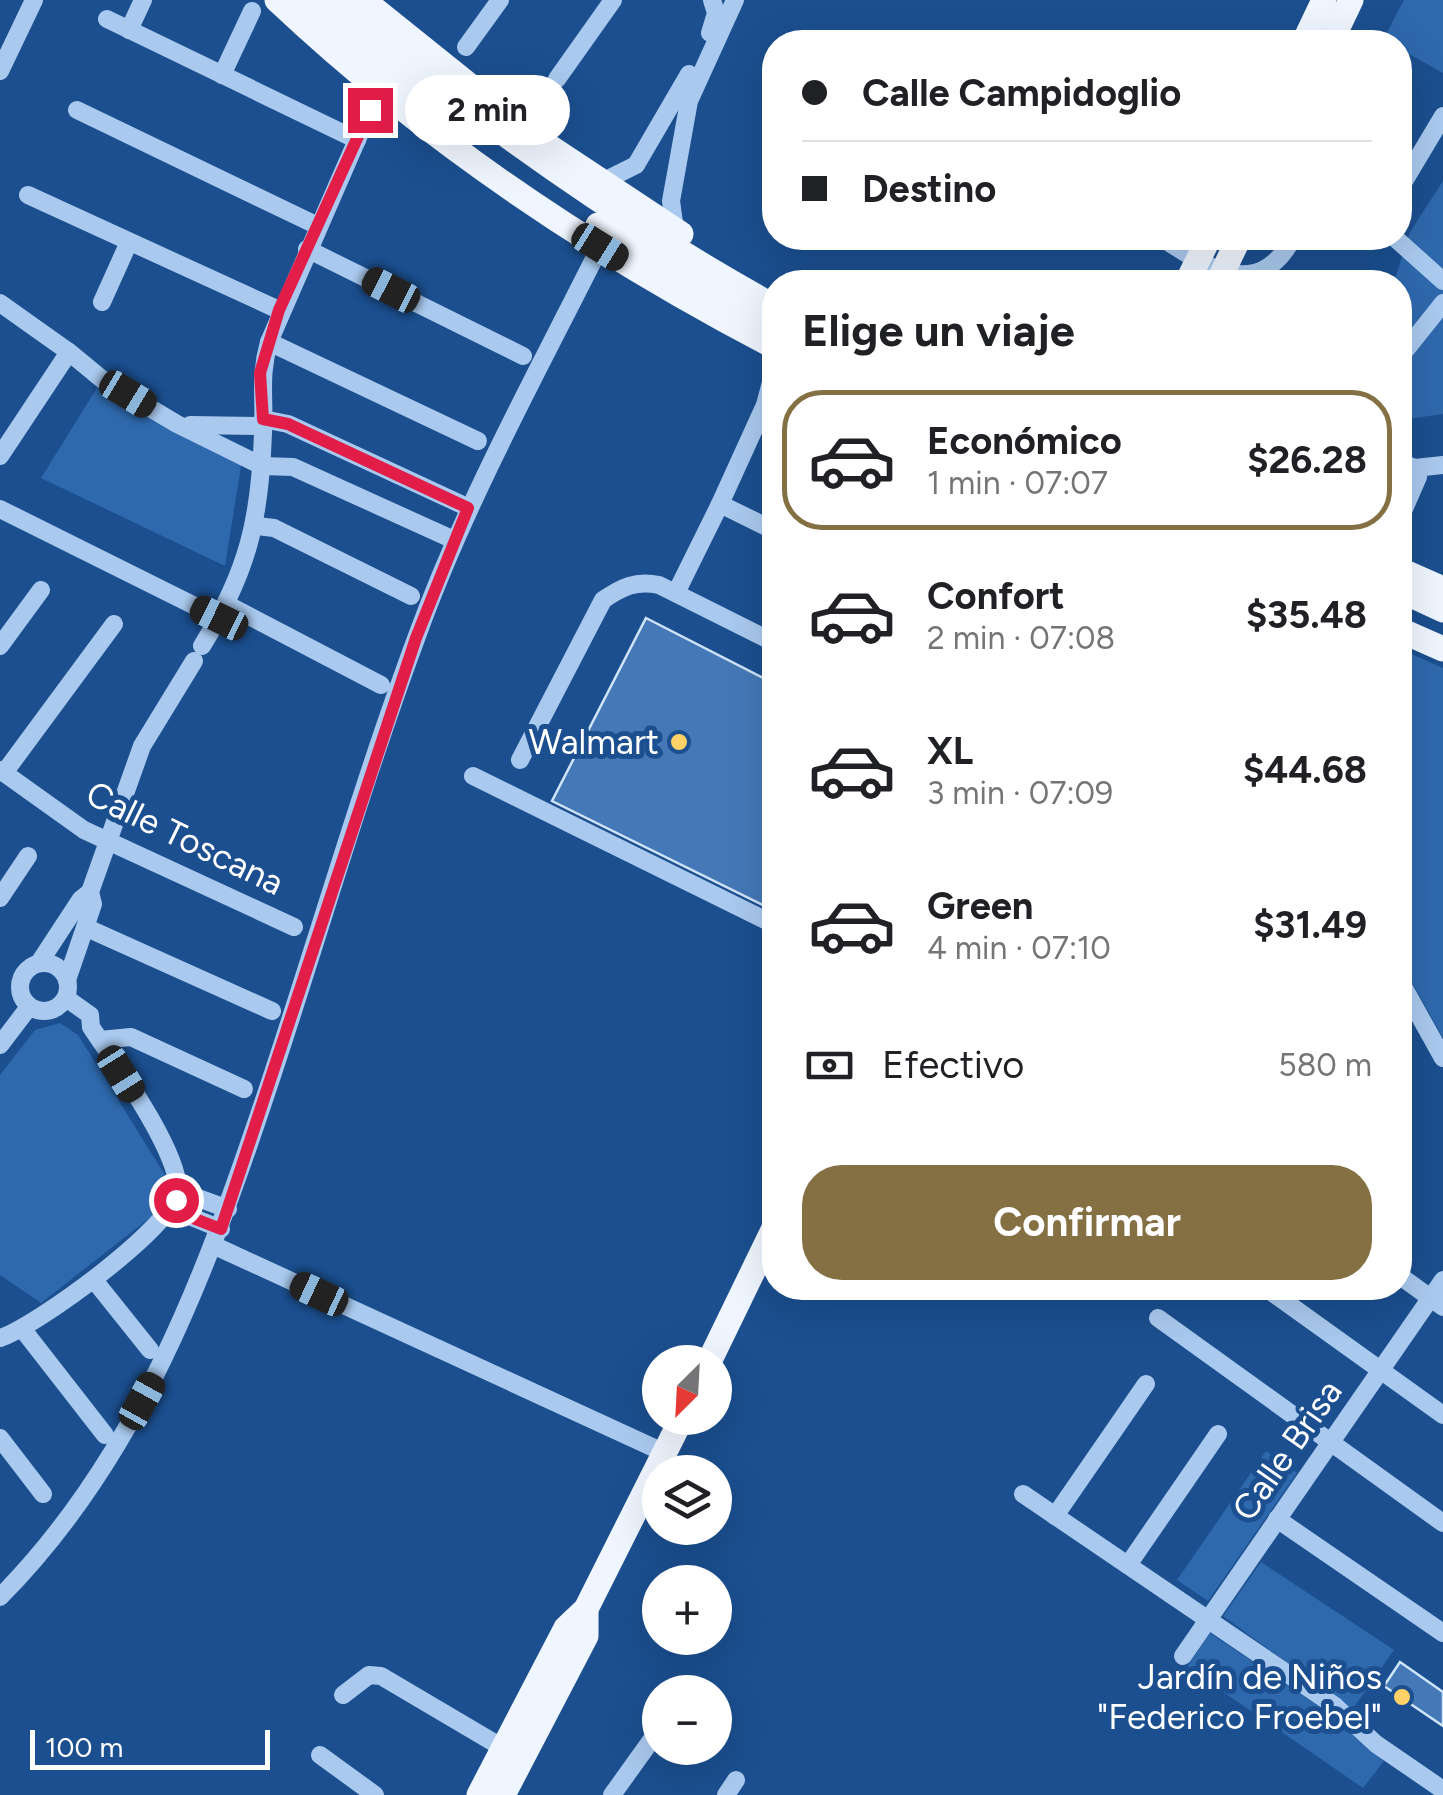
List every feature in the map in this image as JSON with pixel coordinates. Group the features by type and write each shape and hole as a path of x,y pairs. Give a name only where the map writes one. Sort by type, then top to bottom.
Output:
{"main road":[{"path":"278,0 420,120 600,247 762,340"},
{"path":"305,0 430,106 508,165 608,232 762,320"},
{"path":"334,0 520,149 618,215 762,299"},
{"path":"363,0 451,75 602,182 762,282"},
{"path":"1310,30 1324,0"},
{"path":"1337,30 1351,0"},
{"path":"1412,590 1443,589"},
{"path":"1412,594 1443,610"},
{"path":"1412,599 1443,628"},
{"path":"1412,635 1443,649"},
{"path":"717,1345 762,1253"},
{"path":"496,1792 503,1748 566,1628 586,1610 674,1435"},
{"path":"496,1792 586,1636 586,1610"}],"street":[{"path":"2,63 34,0"},
{"path":"129,30 143,0"},
{"path":"466,48 500,0"},
{"path":"556,80 613,0"},
{"path":"602,182 636,165 654,138 708,38 716,13 712,0"},
{"path":"675,230 671,201 689,101 735,0"},
{"path":"222,75 252,12"},
{"path":"107,19 356,140"},
{"path":"77,110 318,226"},
{"path":"0,1046 25,1003 22,977 39,963 90,892 142,746 223,611 256,526 264,423 260,373 269,342 279,310 370,110"},
{"path":"1412,168 1443,116"},
{"path":"28,195 279,310"},
{"path":"102,302 129,242"},
{"path":"0,1596 28,1569 109,1460 158,1372 228,1209 416,638 454,540 600,247"},
{"path":"307,249 523,356"},
{"path":"1173,250 1190,270"},
{"path":"1266,270 1283,250"},
{"path":"1408,250 1443,281"},
{"path":"0,303 104,380 177,424 262,466 293,467 454,540"},
{"path":"1412,342 1443,303"},
{"path":"269,342 478,442"},
{"path":"0,456 69,352"},
{"path":"676,593 762,414"},
{"path":"177,424 288,424 468,508"},
{"path":"1412,465 1443,465"},
{"path":"391,511 406,480"},
{"path":"720,504 762,525"},
{"path":"0,509 381,684"},
{"path":"256,526 274,528 412,596"},
{"path":"520,760 603,600 642,581 676,593 762,637"},
{"path":"0,646 41,590"},
{"path":"2,771 114,624"},
{"name":"Calle Toscana","path":"2,771 84,830 294,927"},
{"path":"473,776 762,919"},
{"path":"0,898 28,856"},
{"path":"0,1001 25,1003 39,1012 64,995 94,904 90,892"},
{"path":"87,928 272,1011"},
{"path":"0,1338 24,1331 94,1280 172,1210 178,1190 173,1164 96,1034 90,1016 64,995 51,964 39,963"},
{"path":"1412,1002 1443,1058"},
{"path":"96,1034 132,1037 244,1089"},
{"path":"178,1190 228,1209"},
{"path":"172,1210 218,1237 665,1452"},
{"path":"94,1280 150,1350"},
{"name":"Calle Brisa","path":"1183,1656 1381,1372 1437,1302 1443,1280"},
{"path":"1412,1284 1437,1302"},
{"path":"1282,1300 1443,1415"},
{"path":"1158,1318 1443,1523"},
{"path":"24,1331 105,1435"},
{"path":"1055,1516 1146,1384"},
{"path":"1128,1565 1218,1434"},
{"path":"0,1438 44,1494"},
{"path":"1023,1494 1335,1706 1376,1744 1443,1790"},
{"path":"1277,1519 1443,1633"},
{"path":"343,1695 369,1675 381,1676 503,1748"},
{"path":"612,1795 642,1753"},
{"path":"320,1755 375,1795"}],"shaded area":[{"path":"1404,0 1443,0 1443,73 1412,56 1412,30 1388,30"},
{"path":"1443,181 1443,414 1412,418 1412,270 1398,270 1404,250 1412,250 1412,229"},
{"path":"97,388 242,460 225,566 41,478"},
{"path":"1412,654 1443,668 1443,1038 1412,982"},
{"path":"60,1023 78,1035 168,1180 156,1213 41,1303 0,1275 0,1075 35,1030"},
{"path":"1266,1451 1297,1473 1208,1601 1177,1580"},
{"path":"1261,1562 1394,1650 1352,1710 1223,1616"},
{"path":"1210,1633 1327,1712 1384,1761 1363,1788 1187,1667"}],"building":[{"name":"Walmart","path":"646,618 762,677 762,905 552,801"},
{"path":"1400,1662 1443,1692 1443,1726 1384,1686"}],"place":[{"name":"Walmart","path":"679,742"},
{"name":"Jardín de Niños \"Federico Froebel\"","path":"1402,1697"}],"route":[{"path":"176,1200 172,1210 221,1229 416,638 468,508 288,424 263,419 260,373 279,310 370,110"}]}
